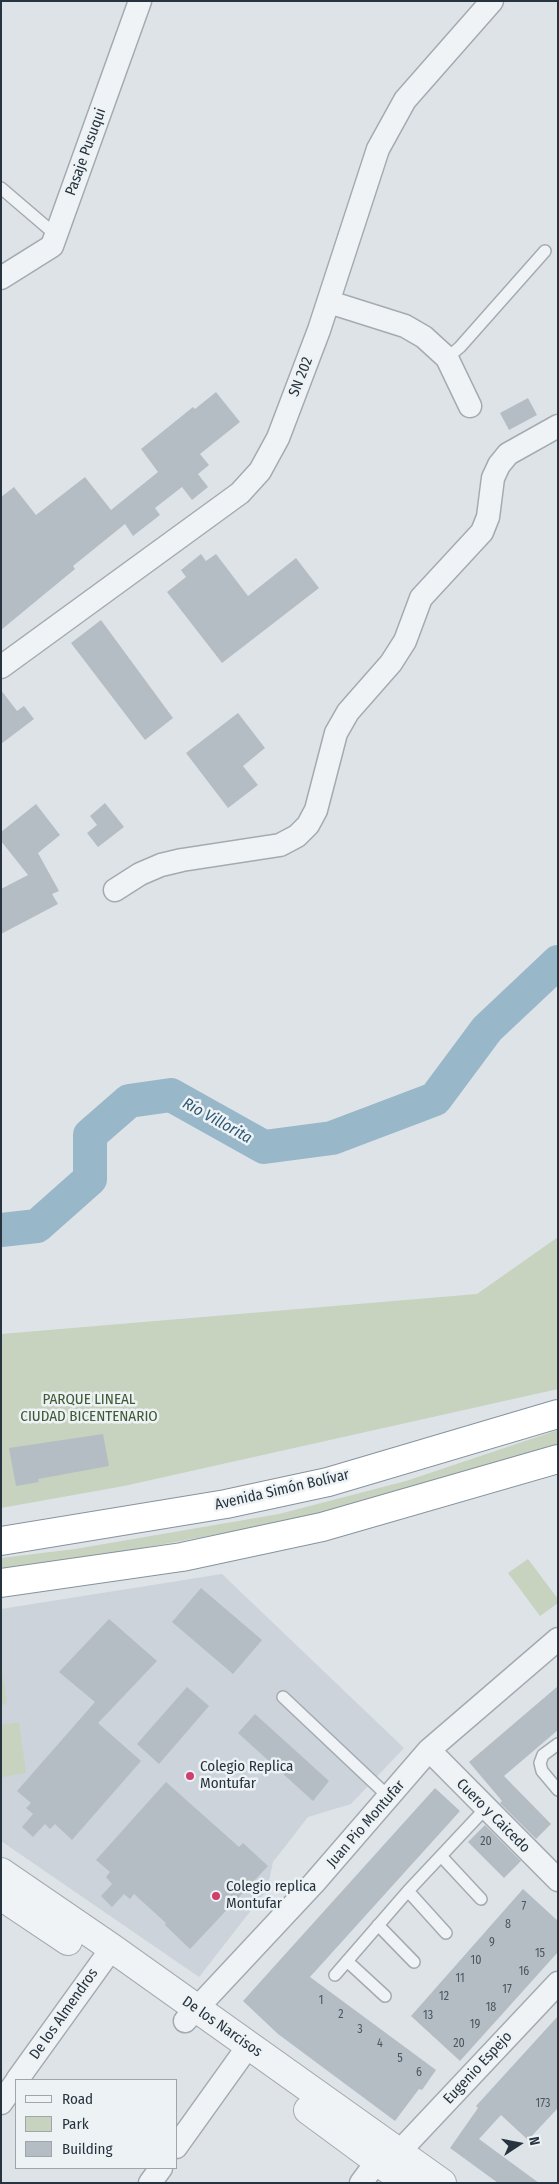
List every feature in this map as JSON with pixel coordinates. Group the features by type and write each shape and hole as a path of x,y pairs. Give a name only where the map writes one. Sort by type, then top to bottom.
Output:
{"highway":[{"name":"Avenida Simón Bolívar","path":"1,1541 226,1504 328,1482 558,1414"},
{"path":"1,1583 195,1555 322,1527 558,1459"}],"street":[{"name":"Pasaje Pusuqui","path":"1,278 50,248 140,1"},
{"name":"SN 202","path":"1,667 240,493 252,481 268,458 278,438 328,302 378,149 405,100 492,1"},
{"path":"328,302 405,326 424,337 447,358 470,406"},
{"path":"115,890 140,874 161,865 280,845 298,836 308,825 316,810 336,733 348,712 391,663 405,641 421,598 482,532 488,517 494,478 499,464 508,454 558,426"},
{"name":"Juan Pio Montufar","path":"191,2015 390,1798 429,1750 558,1639"},
{"name":"Cuero y Caicedo","path":"429,1750 484,1809 558,1880"},
{"name":"De los Narcisos","path":"1,1872 106,1955 191,2015 388,2153 442,2183"},
{"name":"De los Narcisos","path":"1,1896 106,1955"},
{"name":"De los Almendros","path":"18,2079 106,1955"},
{"name":"Eugenio Espejo","path":"361,2183 388,2153 558,1984"},
{"path":"178,2144 244,2052"},
{"name":"De los Almendros","path":"1,2104 15,2084"},
{"name":"De los Narcisos","path":"388,2153 407,2183"},
{"path":"150,2183 160,2169"}],"lane":[{"path":"1,188 56,235"},
{"path":"447,358 460,347 545,251"},
{"path":"283,1697 390,1798"},
{"path":"558,1744 543,1755 540,1762 542,1772 558,1790"},
{"path":"335,1975 408,1891 484,1809"},
{"path":"441,1856 481,1899"},
{"path":"408,1891 446,1932"},
{"path":"378,1925 414,1962"},
{"path":"347,1961 385,1996"}],"shaded area":[{"name":"Colegio Replica Montufar","path":"222,1574 404,1748 351,1804 308,1817 273,1862 267,1890 199,1977 1,1841 1,1609"}],"green space":[{"name":"PARQUE LINEAL CIUDAD BICENTENARIO","path":"558,1237 558,1389 124,1486 1,1508 1,1334 477,1294"},
{"path":"558,1430 558,1445 463,1476 347,1507 280,1523 76,1560 1,1569 1,1558 75,1549 279,1514 406,1481"},
{"path":"528,1559 558,1599 558,1603 540,1616 508,1573"},
{"path":"1,1666 7,1704 1,1705"},
{"path":"19,1722 26,1773 1,1777 1,1725"}],"building":[{"path":"216,392 240,422 200,454 209,465 198,474 208,487 192,500 182,487 155,508 160,515 133,536 125,524 73,566 75,569 1,630 1,497 14,487 36,515 85,477 111,510 158,472 141,449 193,407 195,409"},
{"path":"528,398 537,415 509,430 500,413"},
{"path":"201,554 206,561 216,554 248,596 296,558 319,588 222,663 167,592 186,577 181,570"},
{"path":"101,620 173,718 145,740 71,643"},
{"path":"1,690 17,711 24,706 34,719 1,744"},
{"path":"238,713 265,748 243,766 258,785 228,808 186,753"},
{"path":"105,803 124,827 98,847 87,833 97,825 90,816"},
{"path":"36,804 60,835 38,853 59,891 52,894 58,904 1,934 1,889 28,875 1,841 1,832"},
{"path":"103,1434 109,1466 38,1479 39,1482 16,1486 9,1448"},
{"path":"201,1588 262,1640 233,1674 172,1622"},
{"path":"109,1619 157,1661 98,1723 141,1761 72,1840 55,1824 50,1829 45,1824 33,1837 22,1827 33,1814 26,1808 31,1803 17,1791 95,1702 59,1672"},
{"path":"558,1686 558,1730 504,1776 551,1824 536,1839 500,1803 502,1801 469,1762"},
{"path":"187,1687 209,1706 159,1764 137,1744"},
{"path":"255,1714 329,1781 313,1801 238,1733"},
{"path":"166,1782 239,1847 243,1843 268,1866 190,1949 165,1925 166,1923 134,1894 130,1899 124,1894 112,1907 101,1896 112,1884 106,1877 110,1872 96,1860"},
{"path":"435,1788 460,1811 310,1977 436,2070 422,2090 419,2089 395,2121 278,2034 243,2001"},
{"path":"485,1825 521,1861 504,1878 468,1842"},
{"path":"523,1889 558,1921 558,1952 460,2061 411,2016"},
{"path":"558,2016 558,2108 528,2140 501,2115 479,2139 539,2183 498,2183 450,2148 478,2108 476,2106"}],"waterway":[{"name":"Río Villorita","path":"1,1230 37,1226 90,1179 90,1135 129,1101 171,1095 264,1147 332,1138 435,1099 487,1029 558,962"}],"place":[{"name":"Colegio Replica Montufar","path":"190,1776"},
{"name":"Colegio replica Montufar","path":"216,1896"}]}
